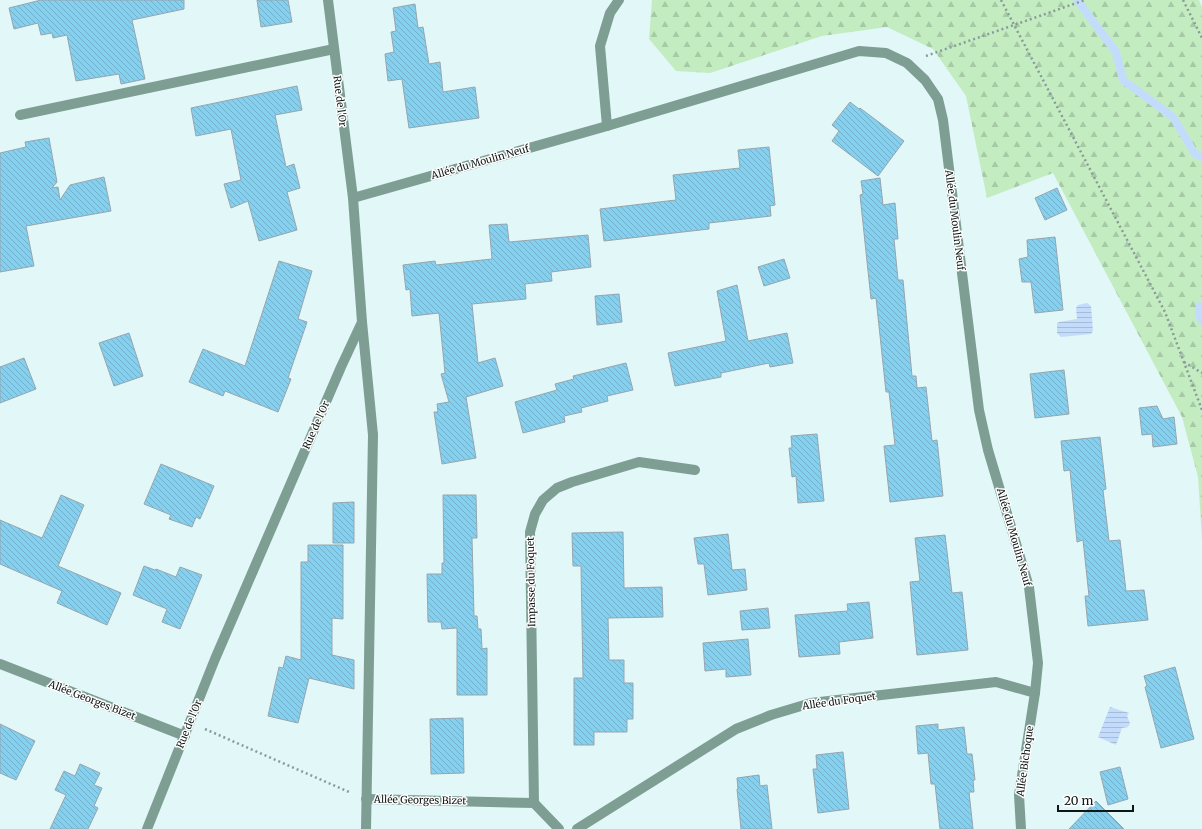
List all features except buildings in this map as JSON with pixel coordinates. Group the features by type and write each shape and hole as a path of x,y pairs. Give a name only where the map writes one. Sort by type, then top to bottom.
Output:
{"street":[{"name":"Rue de l'Or","path":"147,829 215,659 362,322 353,198 328,0"},
{"path":"607,126 600,46 610,12 619,0"},
{"path":"20,115 334,49"},
{"name":"Allée du Moulin Neuf","path":"353,198 607,126 859,52 886,53 906,63 925,80 938,99 943,120 979,410 988,450 1029,587 1038,663 1035,693"},
{"path":"362,322 373,435 366,829"},
{"name":"Impasse du Foquet","path":"534,803 530,532 535,514 543,500 558,488 572,482 640,462 695,470"},
{"name":"Allée Georges Bizet","path":"0,664 184,736"},
{"name":"Allée du Foquet","path":"577,829 736,728 771,715 811,703 996,682 1035,693"},
{"name":"Allée Bichoque","path":"1021,829 1018,795 1035,693"},
{"name":"Allée Georges Bizet","path":"366,799 534,803"},
{"path":"534,803 560,829"}],"path":[{"path":"1001,0 1165,312 1202,410"},
{"path":"906,63 1085,0"},
{"path":"1183,0 1202,38"},
{"path":"1184,362 1202,373"},
{"name":"Allée Georges Bizet","path":"190,722 366,799"}],"green space":[{"path":"652,0 1199,0 1202,7 1202,539 1198,477 1182,417 1053,173 987,198 966,96 933,49 887,27 822,36 710,73 676,71 649,39"}],"water":[{"path":"1087,303 1091,306 1093,331 1091,334 1061,337 1057,333 1057,323 1077,319 1076,308 1078,305"},
{"path":"1110,707 1129,713 1127,716 1130,723 1128,727 1122,728 1116,745 1098,737"}],"waterway":[{"path":"1077,0 1116,52 1123,80 1173,117 1195,154 1202,157"},
{"path":"1202,306 1200,306 1199,315 1202,321"}]}
